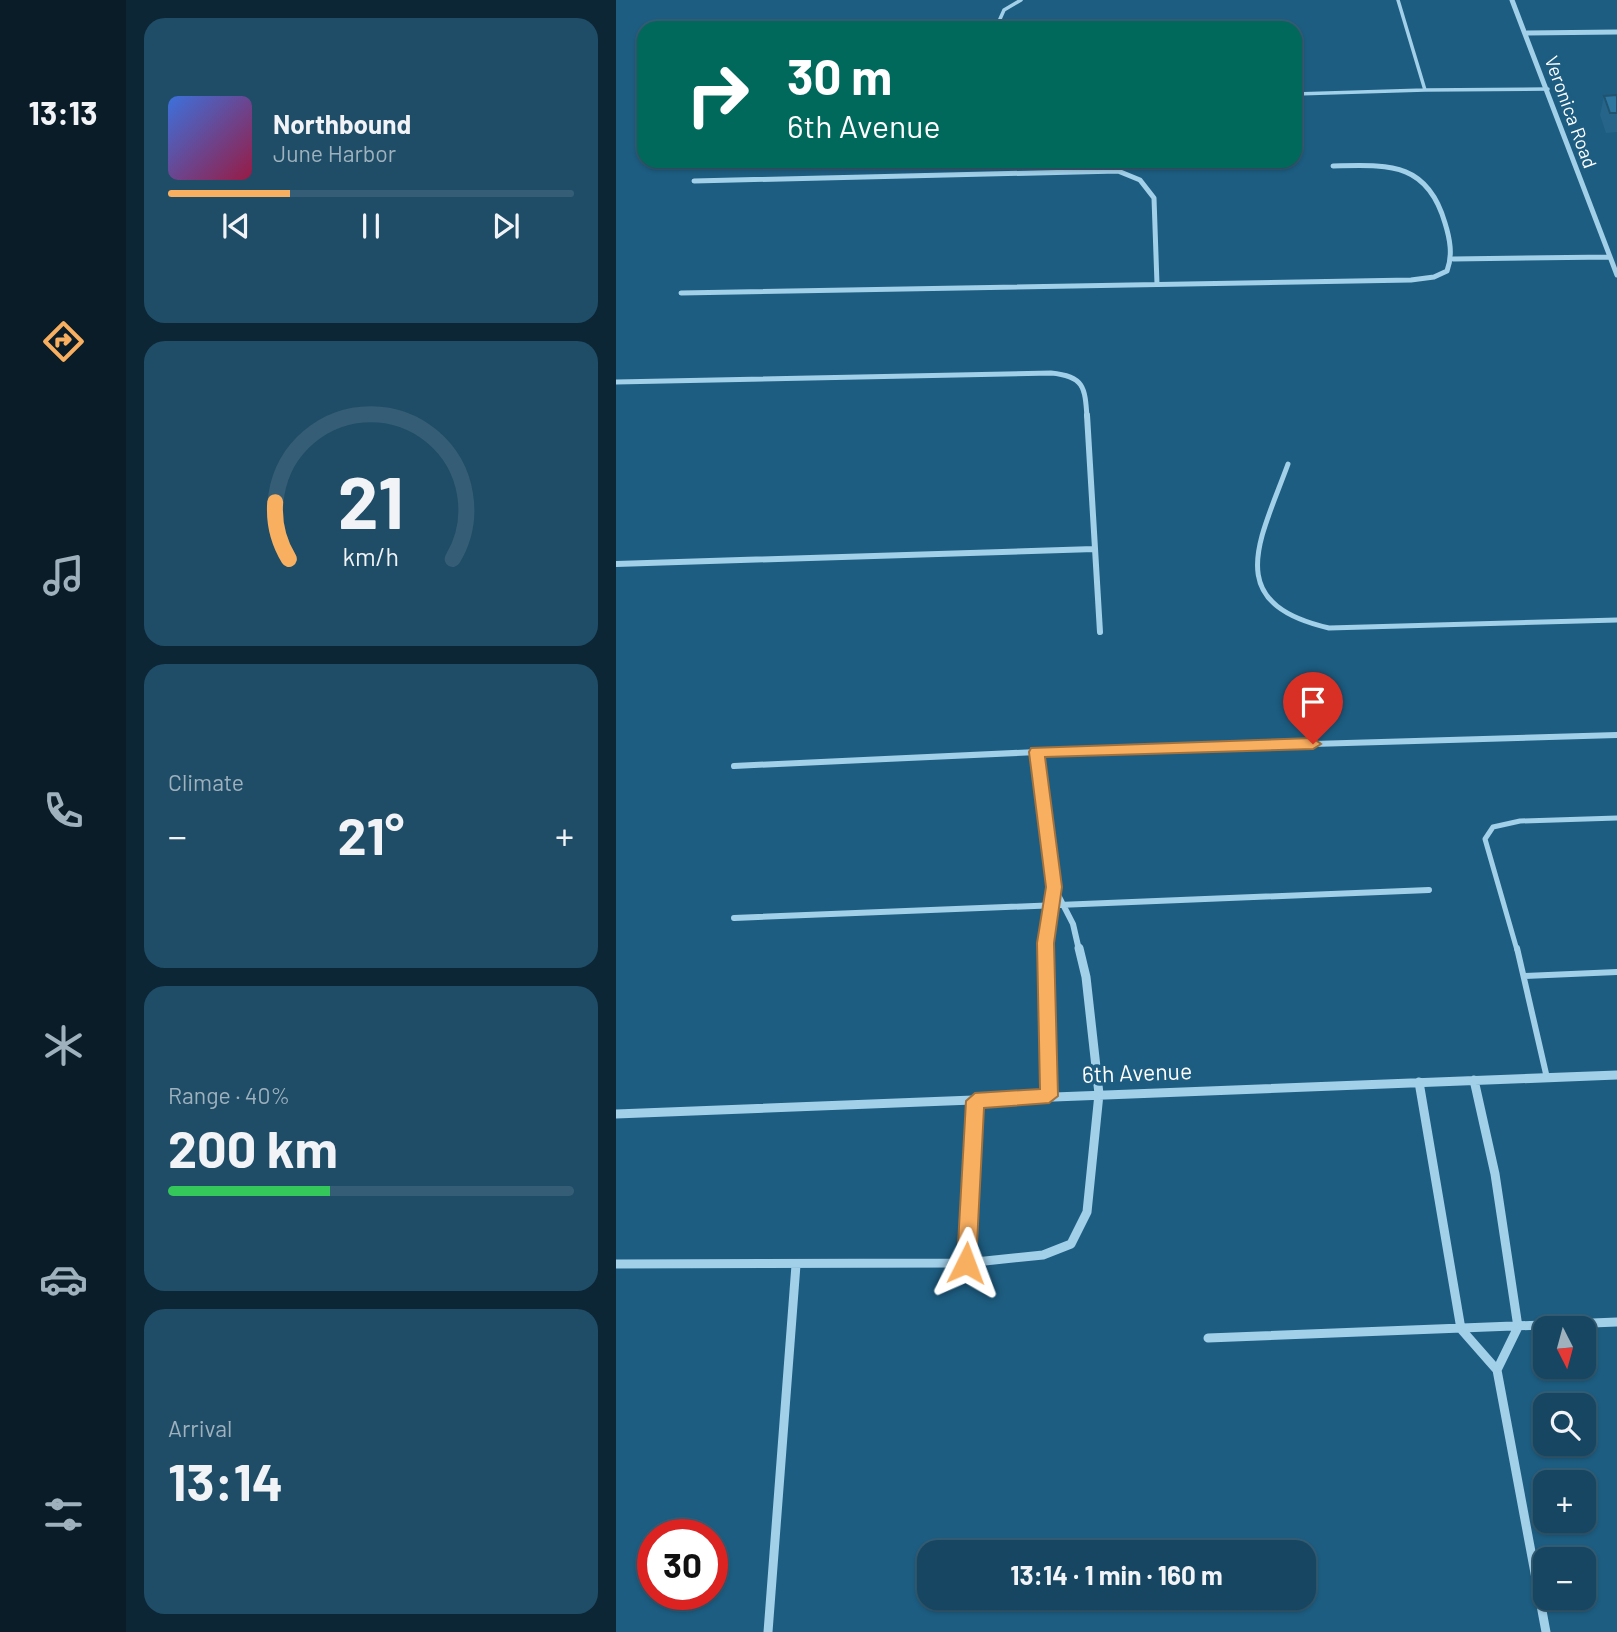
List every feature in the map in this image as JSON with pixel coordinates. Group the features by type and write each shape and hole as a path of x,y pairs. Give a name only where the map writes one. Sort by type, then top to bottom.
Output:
{"street":[{"name":"Veronica Road","path":"1512,0 1527,33 1617,275"},
{"path":"1527,33 1617,32"},
{"path":"681,293 1411,281 1434,277 1447,271 1452,259 1440,202 1432,188 1421,178 1395,168 1333,166"},
{"path":"694,181 1118,171 1137,176 1148,185 1154,198 1157,284"},
{"path":"1452,259 1610,257"},
{"path":"616,382 1026,373 1068,375 1080,381 1085,389 1100,632"},
{"path":"616,564 1094,549"},
{"path":"734,766 1037,752 1617,735"},
{"path":"1037,752 1054,887 1049,905 1046,977 1049,1096"},
{"path":"616,1264 966,1263 1044,1255 1071,1244 1087,1212 1098,1094 1086,977 1065,904 1054,887"},
{"path":"734,918 1430,890"},
{"name":"6th Avenue","path":"616,1114 1617,1075"},
{"path":"1474,1080 1495,1174 1518,1326 1497,1370"},
{"path":"1419,1082 1461,1329 1497,1370 1546,1632"},
{"path":"966,1263 975,1101"},
{"path":"766,1631 796,1265"},
{"path":"1208,1338 1617,1322"}],"lane":[{"path":"999,21 1004,10 1021,0"},
{"path":"1398,0 1425,90"},
{"path":"1302,94 1548,89"},
{"path":"1288,464 1256,558 1257,582 1269,603 1292,618 1329,628 1617,620"},
{"path":"1547,1078 1525,976 1485,839 1493,827 1520,821 1617,818"},
{"path":"1525,976 1617,972"}],"building":[{"path":"1617,95 1617,113 1610,113 1604,96"}],"route":[{"path":"966,1263 975,1101 1049,1096 1046,943 1049,905 1054,887 1037,752 1313,744"}]}
